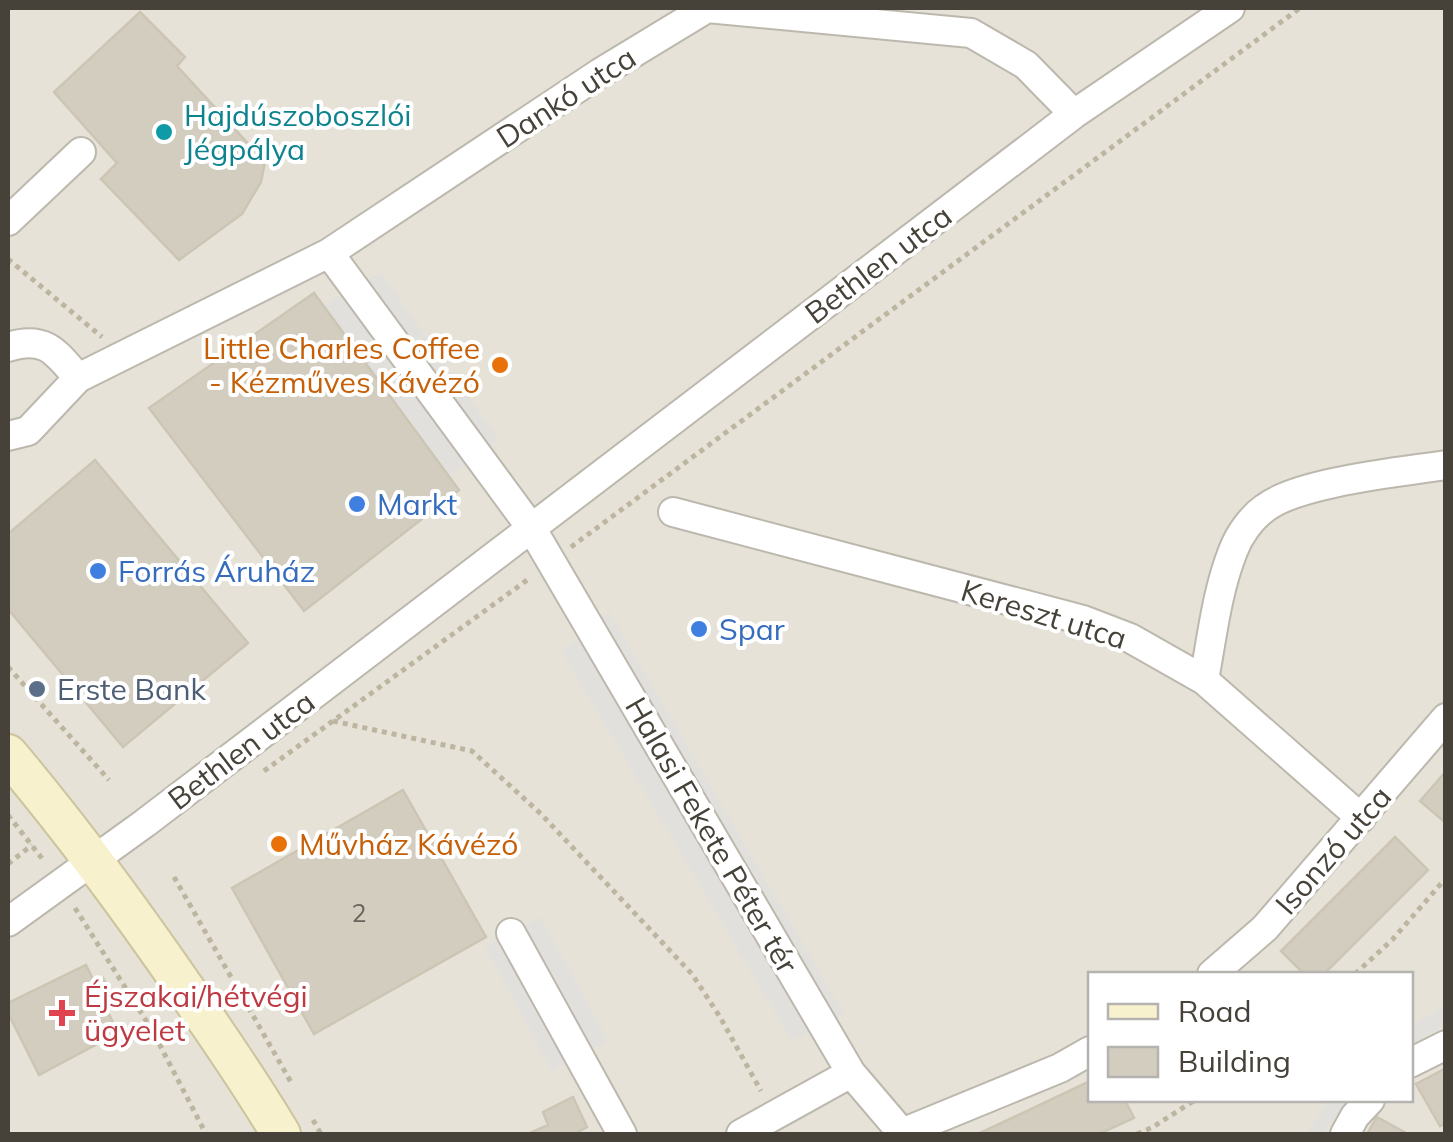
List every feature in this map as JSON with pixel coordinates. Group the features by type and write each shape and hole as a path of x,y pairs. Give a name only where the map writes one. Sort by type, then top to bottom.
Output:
{"street":[{"name":"Dankó utca","path":"8,436 28,431 78,378 328,253 600,73 707,8 971,32 1026,65 1074,114"},
{"name":"Bethlen utca","path":"8,922 94,862 1074,114 1230,8"},
{"path":"8,220 81,152"},
{"path":"328,253 532,528"},
{"path":"8,347 25,341 53,349 78,378"},
{"path":"1204,680 1233,549 1245,528 1266,506 1341,482 1446,465"},
{"name":"Kereszt utca","path":"673,512 1083,620 1130,638 1204,680 1361,818"},
{"name":"Halasi Fekete Péter tér","path":"532,528 851,1074 903,1134"},
{"name":"Isonzó utca","path":"1214,972 1265,928 1446,718"},
{"path":"8,754 64,820 231,1054 296,1126"},
{"path":"511,933 622,1134"},
{"path":"1413,1062 1446,1045"},
{"path":"903,1134 1060,1068 1088,1052"},
{"path":"741,1134 851,1074"},
{"path":"1344,1134 1368,1102"}],"path":[{"path":"254,778 1300,8"},
{"path":"8,260 124,355"},
{"path":"8,666 109,780"},
{"path":"333,721 472,751 541,814 692,974 774,1116"},
{"path":"8,815 32,845 8,864"},
{"path":"174,878 292,1083"},
{"path":"1357,972 1392,940 1446,878"},
{"path":"96,940 152,1030 206,1134"},
{"path":"1137,1134 1192,1102"},
{"path":"296,1126 321,1134"}],"shaded area":[{"path":"8,8 1445,8 1445,1134 8,1134"},
{"path":"380,272 499,440 449,476 323,306"},
{"path":"609,612 844,1014 792,1041 562,652"},
{"path":"541,917 608,1041 552,1071 485,947"},
{"path":"1445,1006 1445,1025 1413,1044 1413,1025"},
{"path":"1328,1102 1347,1102 1323,1134 1306,1134"}],"building":[{"name":"Hajdúszoboszlói Jégpálya","path":"140,12 185,57 177,66 265,162 261,182 242,214 179,260 101,179 117,163 54,92"},
{"path":"314,293 459,490 304,611 149,408"},
{"name":"Forrás Áruház","path":"95,460 248,643 123,747 8,609 8,534"},
{"path":"1446,771 1446,823 1420,801"},
{"path":"403,790 486,937 314,1034 232,888"},
{"path":"1395,837 1428,870 1326,972 1302,972 1281,951"},
{"path":"86,965 95,983 103,978 117,1005 107,1010 118,1033 39,1075 8,1013 8,1003"},
{"path":"1446,1068 1446,1123 1440,1126 1416,1084"},
{"path":"1088,1082 1088,1102 1126,1102 1134,1118 1099,1134 978,1134"},
{"path":"573,1097 587,1127 579,1134 528,1134 548,1125 543,1112"},
{"path":"1377,1117 1408,1134 1367,1134"}],"place":[{"name":"Hajdúszoboszlói Jégpálya","path":"164,132"},
{"name":"Little Charles Coffee - Kézműves Kávézó","path":"500,365"},
{"name":"Markt","path":"357,504"},
{"name":"Forrás Áruház","path":"98,571"},
{"name":"Spar","path":"699,629"},
{"name":"Erste Bank","path":"37,689"},
{"name":"Művház Kávézó","path":"279,844"},
{"name":"Éjszakai/hétvégi ügyelet","path":"62,1013"}]}
